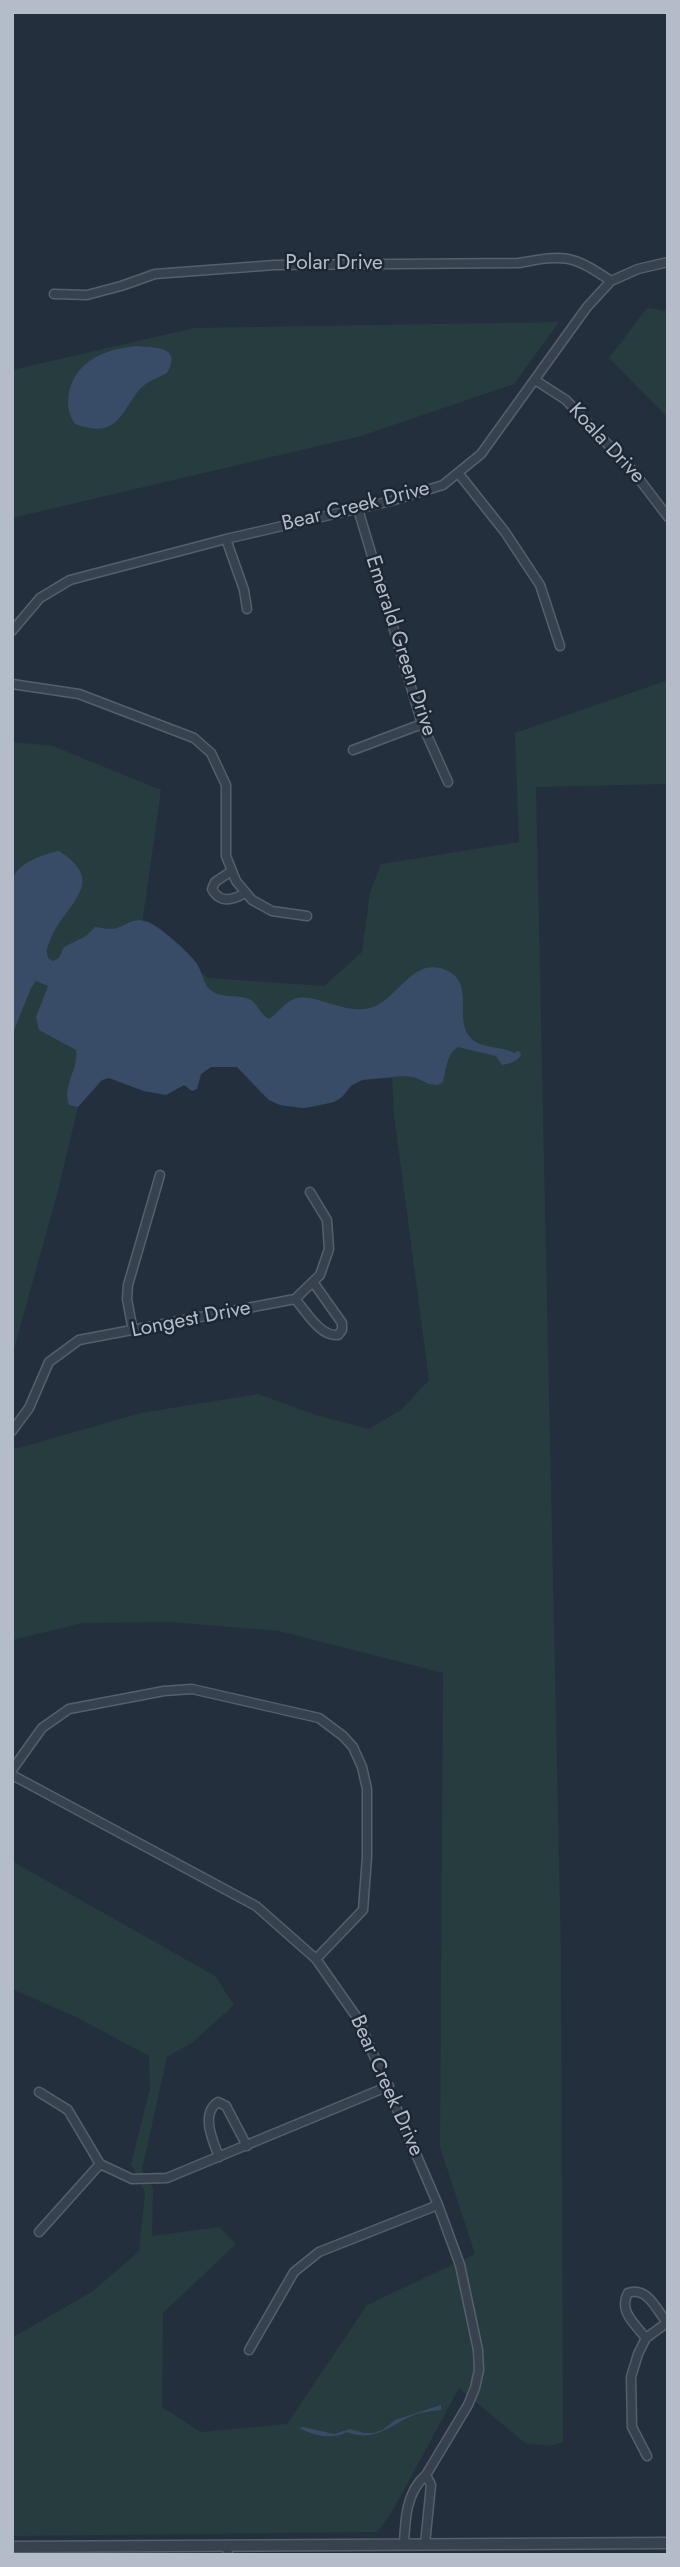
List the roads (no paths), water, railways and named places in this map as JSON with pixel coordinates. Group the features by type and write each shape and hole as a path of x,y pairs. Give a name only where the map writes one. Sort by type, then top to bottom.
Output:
{"street":[{"name":"Polar Drive","path":"54,294 87,295 168,272 275,265 519,264 551,257 580,260 611,281"},
{"name":"Bear Creek Drive","path":"12,631 40,598 71,580 226,539 358,509 443,485 481,454 587,307 611,281 638,268 668,262"},
{"name":"Koala Drive","path":"535,380 566,400 633,471 668,517"},
{"path":"459,474 505,532 540,586 560,646"},
{"name":"Emerald Green Drive","path":"358,509 422,724 448,782"},
{"path":"226,539 244,590 247,609"},
{"path":"12,684 79,694 194,738 211,752 223,776 228,795 226,856 230,872 252,900 272,911 307,916"},
{"path":"353,750 422,724"},
{"path":"230,872 215,882 212,889 215,895 222,899 235,899 245,893"},
{"path":"134,1331 127,1298 128,1285 160,1175"},
{"path":"310,1192 327,1220 329,1249 320,1275 295,1299 321,1329 338,1335 342,1330 342,1323 313,1282"},
{"name":"Longest Drive","path":"12,1431 29,1408 49,1362 79,1340 295,1299"},
{"path":"12,1773 42,1728 69,1709 164,1691 192,1689 319,1718 353,1747 362,1767 367,1789 367,1844 363,1910 316,1959"},
{"name":"Bear Creek Drive","path":"12,1773 256,1906 316,1959 358,2019 438,2205 460,2266 475,2330 479,2370 468,2405 426,2475 418,2482 410,2499 405,2521 415,2547"},
{"path":"39,2092 68,2110 100,2164 132,2179 167,2178 389,2086"},
{"path":"219,2157 208,2115 212,2106 218,2102 226,2106 247,2146"},
{"path":"39,2232 100,2164"},
{"path":"249,2350 294,2272 318,2252 438,2205"},
{"path":"646,2338 624,2310 628,2293 636,2290 644,2293 667,2323 646,2338 631,2377 632,2427 647,2456"},
{"path":"415,2547 431,2484 426,2475"},
{"path":"12,2547 99,2551 241,2551 668,2543"}],"water":[{"path":"137,346 159,348 169,353 172,358 167,373 142,387 121,416 108,427 99,429 75,424 69,412 68,397 79,371 104,353"},
{"path":"59,851 74,863 81,874 82,885 48,945 47,955 53,961 59,958 64,947 86,936 95,927 115,929 139,920 148,922 188,954 197,964 209,989 219,994 251,1000 269,1019 290,1001 302,997 352,1009 373,1007 383,1002 417,972 437,968 450,972 461,986 464,1025 473,1040 514,1053 519,1051 521,1054 511,1063 502,1065 496,1056 458,1047 449,1058 443,1082 438,1085 403,1076 362,1080 352,1085 334,1102 304,1108 280,1105 269,1100 237,1067 211,1067 201,1074 197,1089 192,1091 184,1085 166,1095 144,1091 109,1078 102,1080 78,1107 69,1105 67,1098 76,1050 39,1030 36,1017 48,986 36,981 12,1035 12,879 26,864 38,857"},
{"path":"441,2405 441,2410 414,2415 374,2434 357,2435 347,2432 336,2436 323,2436 299,2428 334,2434 350,2429 374,2433 395,2420"}]}
